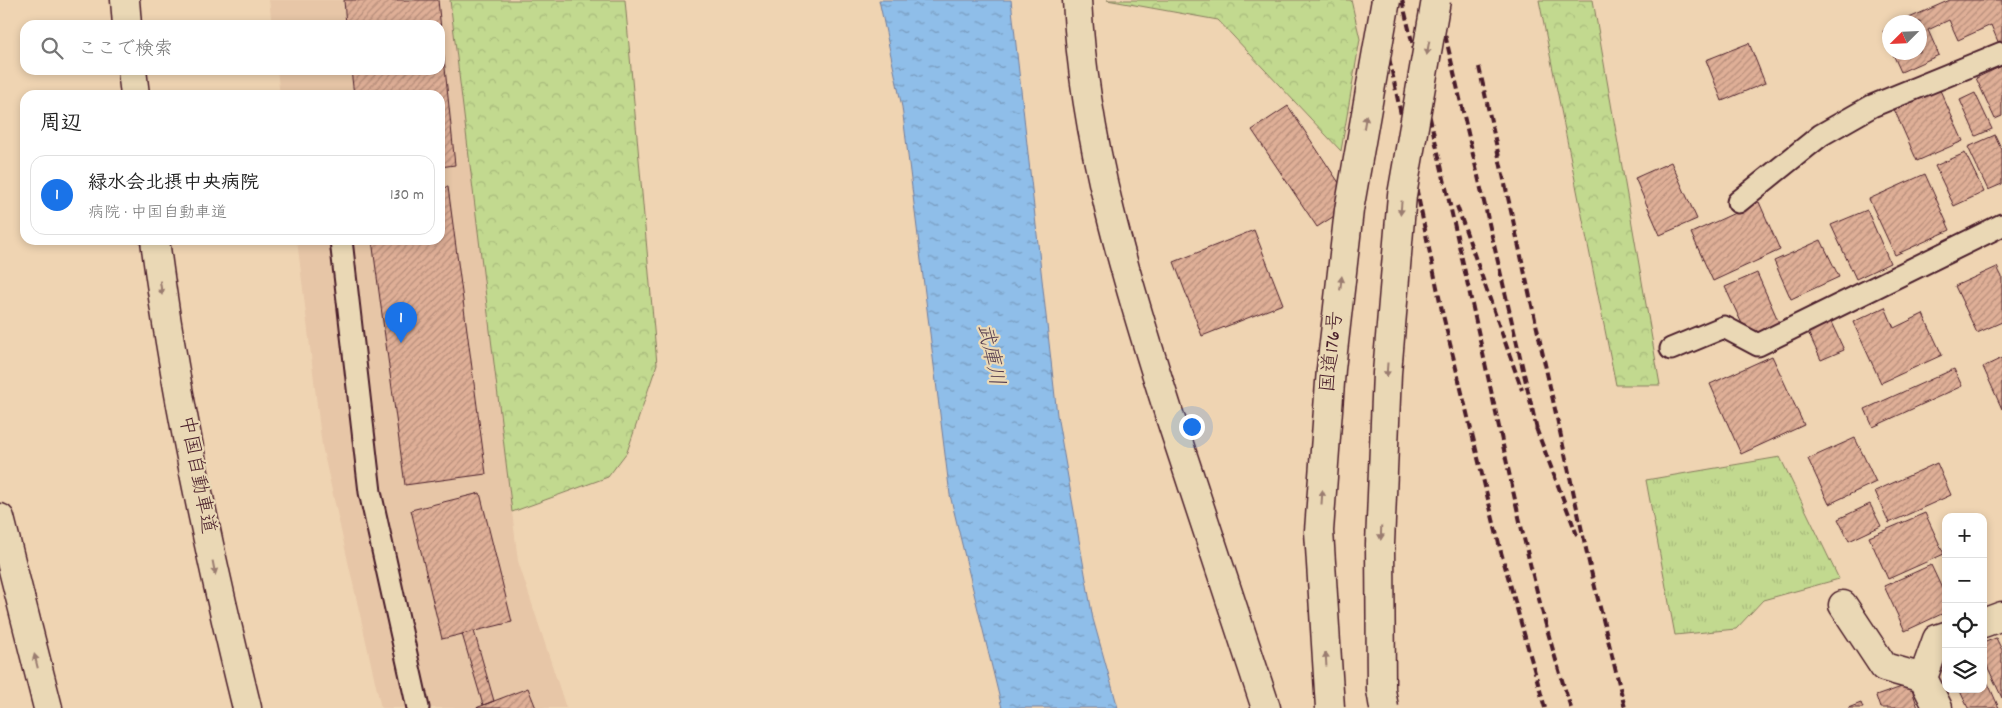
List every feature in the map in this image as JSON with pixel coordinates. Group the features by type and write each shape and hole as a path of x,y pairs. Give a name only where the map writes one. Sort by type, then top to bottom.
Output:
{"main road":[{"path":"125,0 127,20"},
{"path":"1077,0 1078,28 1098,164 1130,293 1266,708"},
{"name":"国道176号","path":"1330,708 1319,531 1331,369 1349,210 1386,0"},
{"path":"1384,708 1381,690 1380,544 1387,373 1402,195 1436,0"},
{"path":"133,75 134,90"},
{"name":"中国自動車道","path":"155,245 167,333 220,596 247,708"},
{"path":"0,518 48,708"},
{"path":"1843,604 1884,667 1923,678"},
{"path":"1987,622 2002,616"},
{"path":"1938,708 1923,678 1937,639 1942,637"}],"lane":[{"path":"1738,202 1821,135 1872,106 2002,54"},
{"path":"1672,349 1724,328 1758,345 2002,225"},
{"path":"343,245 370,492 418,708"}],"shaded area":[{"path":"269,0 450,0 518,561 566,708 381,708 322,446 298,245 445,245 445,90 279,90 278,75 445,75 445,20 271,20"}],"green space":[{"path":"450,0 625,0 657,364 627,452 608,477 512,512"},
{"path":"1107,0 1351,0 1360,39 1341,151 1218,20"},
{"path":"1539,0 1593,0 1660,385 1616,385"},
{"path":"1780,457 1839,579 1763,600 1736,629 1675,635 1646,480"}],"water":[{"name":"武庫川","path":"879,0 1011,0 1057,415 1093,619 1118,708 1002,708 950,495 902,107"}],"building":[{"path":"344,0 438,0 440,20 346,20"},
{"path":"1950,0 2002,0 2002,43 1999,44 1991,25 1958,40 1949,20 1928,30 1939,55 1901,72 1896,60 1927,60 1927,15 1916,15"},
{"path":"1749,43 1765,83 1722,101 1706,60"},
{"path":"2002,66 2002,116 1995,119 1976,78"},
{"path":"445,68 455,165 445,166 445,90 353,90 352,75 445,75"},
{"path":"1939,88 1963,141 1917,161 1894,109"},
{"path":"1975,93 1992,129 1976,136 1960,100"},
{"path":"1288,106 1353,204 1317,227 1252,130"},
{"path":"1995,135 2002,150 2002,184 1988,190 1968,147"},
{"path":"1965,153 1984,192 1954,206 1935,166"},
{"path":"1671,162 1697,219 1660,235 1635,178"},
{"path":"1925,174 1950,230 1895,255 1869,199"},
{"path":"445,187 448,187 486,474 405,485 373,245 445,245"},
{"path":"1759,202 1780,250 1713,281 1691,233"},
{"path":"1867,210 1890,263 1856,279 1831,225"},
{"path":"1254,230 1283,304 1202,336 1174,262"},
{"path":"1821,240 1839,277 1791,299 1774,261"},
{"path":"1997,267 2002,277 2002,322 1977,333 1955,286"},
{"path":"1757,273 1780,325 1749,339 1725,287"},
{"path":"1885,307 1894,328 1923,314 1942,355 1881,383 1853,322"},
{"path":"1830,320 1844,350 1821,360 1807,330"},
{"path":"1772,356 1804,425 1741,454 1710,384"},
{"path":"2002,358 2002,409 1983,367"},
{"path":"1954,369 1962,386 1873,427 1865,409"},
{"path":"1855,438 1876,482 1829,504 1808,459"},
{"path":"1937,463 1951,495 1889,523 1875,491"},
{"path":"480,493 512,622 442,639 411,510"},
{"path":"1870,504 1881,526 1849,541 1838,519"},
{"path":"1925,513 1942,550 1942,555 1888,579 1869,537"},
{"path":"1931,565 1942,588 1942,614 1905,631 1884,586"},
{"path":"474,631 494,701 483,705 462,634"},
{"path":"1996,638 2002,650 2002,698 1987,666 1987,641"},
{"path":"1987,681 1999,708 1968,708 1961,693 1987,693"},
{"path":"1910,684 1918,708 1880,708 1876,696"},
{"path":"528,688 536,708 476,708 494,701"},
{"path":"1861,703 1863,708 1848,708"}],"railway":[{"path":"1377,0 1442,311 1501,552 1545,708"},
{"path":"1402,0 1526,548 1547,629 1571,708"},
{"path":"1437,0 1538,434"},
{"path":"1479,67 1590,567 1625,708"},
{"path":"1457,206 1522,390"},
{"path":"1536,428 1577,535"}],"place":[{"name":"緑水会北摂中央病院","path":"401,343"}]}
